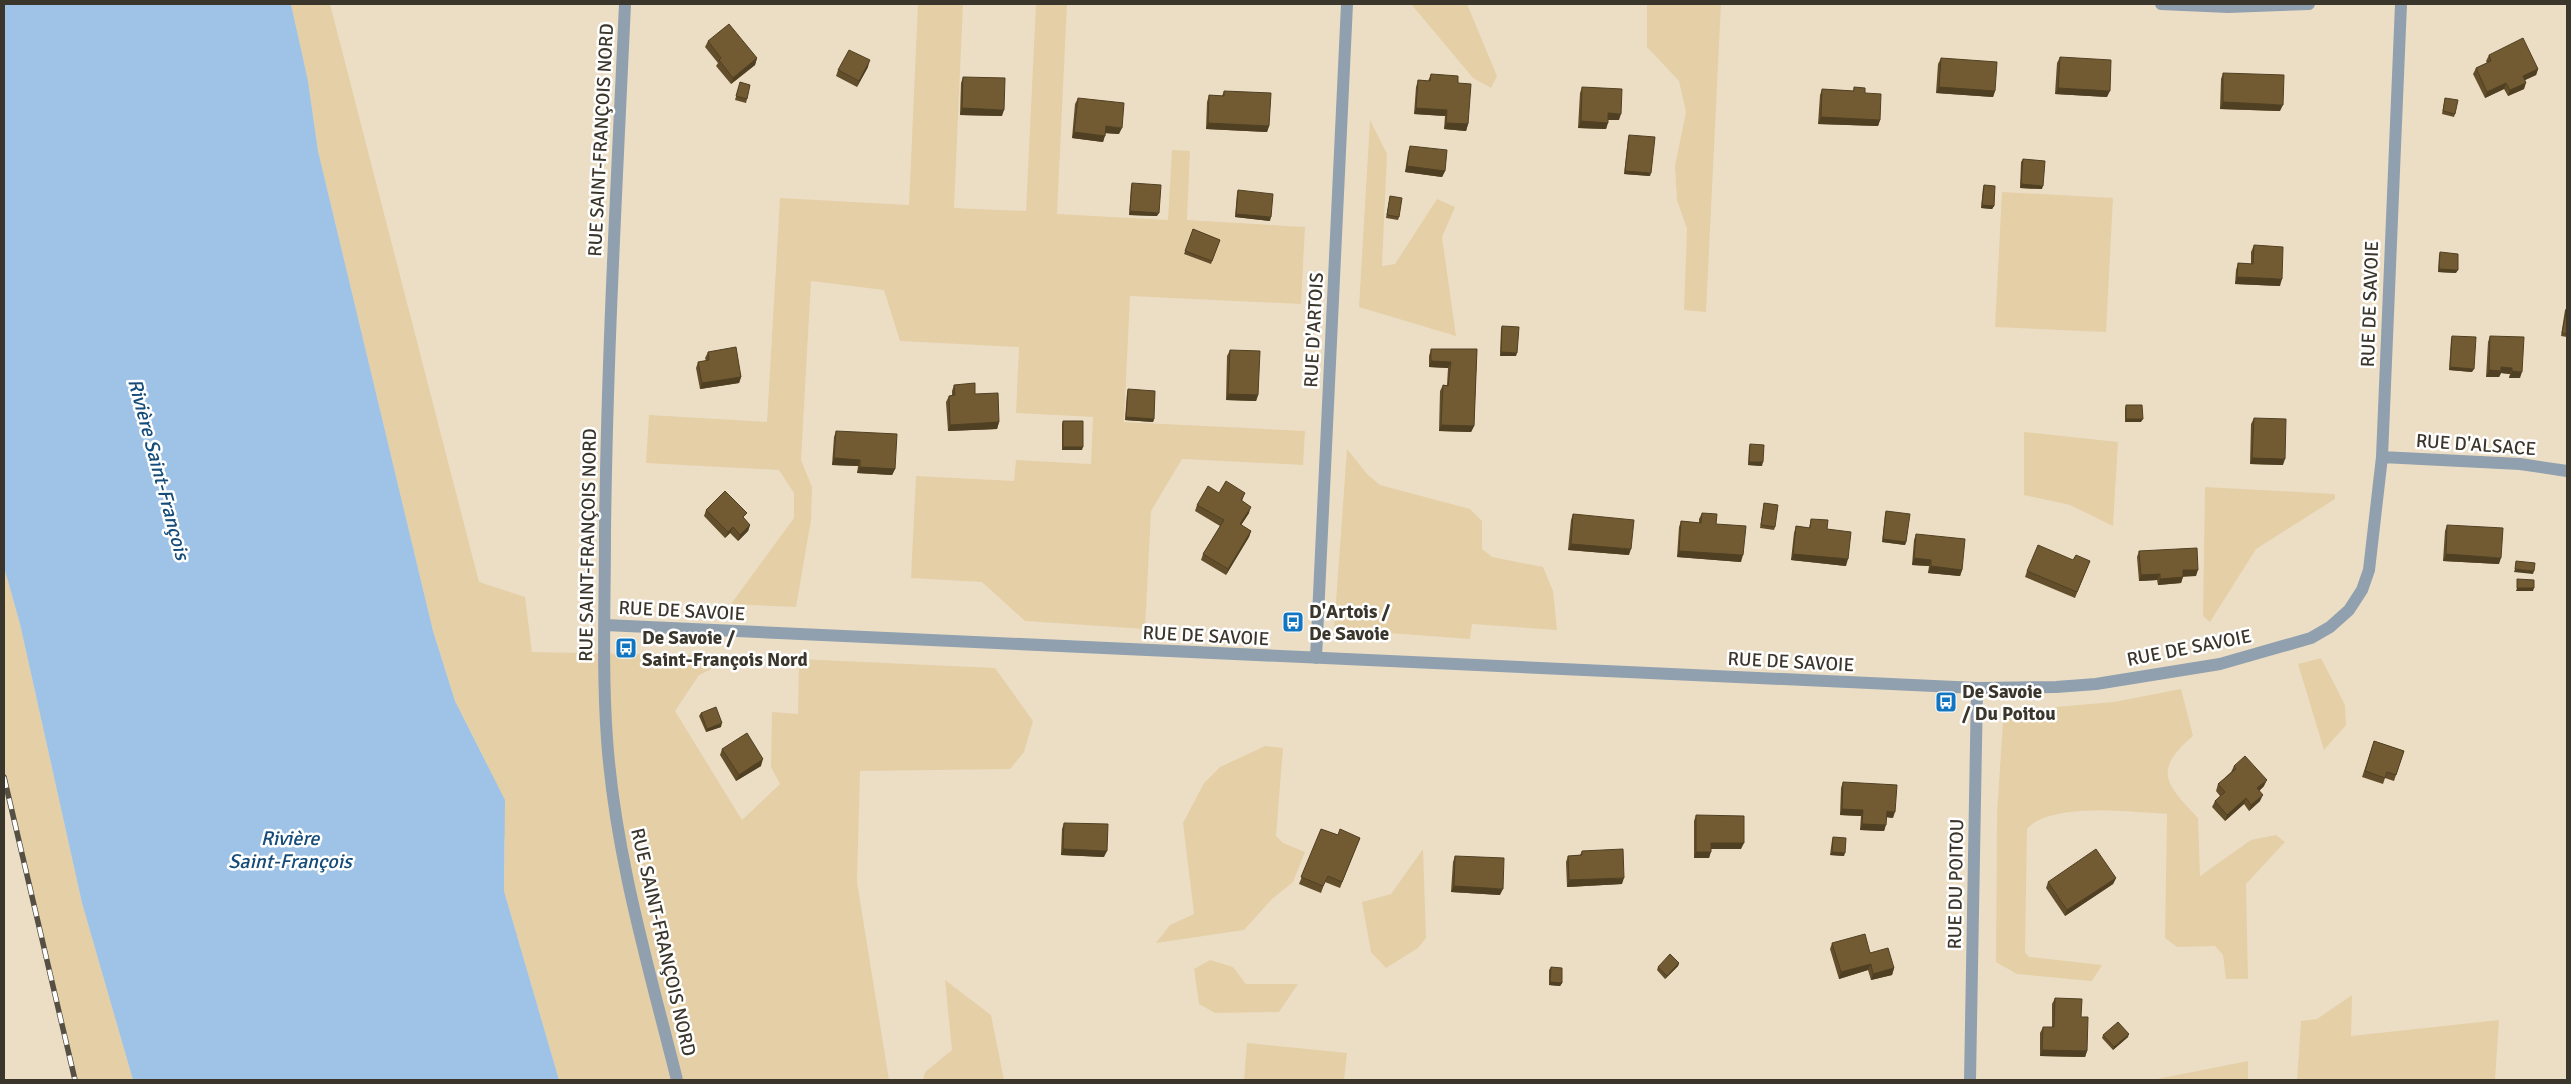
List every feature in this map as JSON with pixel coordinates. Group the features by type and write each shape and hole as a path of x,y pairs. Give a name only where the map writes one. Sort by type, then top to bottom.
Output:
{"street":[{"name":"RUE SAINT-FRANÇOIS NORD","path":"625,4 607,424 605,625 607,738 612,790 630,888 677,1080"},
{"name":"RUE D'ARTOIS","path":"1316,658 1347,4"},
{"path":"2161,4 2228,7 2309,4"},
{"name":"RUE DE SAVOIE","path":"605,625 1977,688 2056,687 2141,678 2220,664 2311,638 2330,627 2349,610 2362,590 2369,570 2382,457 2401,4"},
{"name":"RUE D'ALSACE","path":"2382,457 2520,464 2567,471"},
{"name":"RUE DU POITOU","path":"1970,1080 1977,688"}],"shaded area":[{"path":"291,4 330,4 479,582 525,597 532,652 738,656 699,675 675,711 742,820 780,784 771,767 772,712 798,714 799,659 995,668 1033,721 1024,752 1010,769 860,771 857,882 889,1080 559,1080 504,891 505,840 487,764 455,701 433,631 318,151 308,81"},
{"path":"918,4 963,4 954,208 1026,211 1036,4 1067,4 1057,214 1168,220 1172,150 1190,151 1187,220 1305,227 1301,304 1130,296 1124,422 1305,431 1303,465 1182,459 1151,511 1145,629 1025,621 982,582 911,578 916,476 1014,481 1016,460 1091,464 1093,417 1016,413 1019,347 900,341 884,290 811,281 801,460 812,487 811,520 796,607 731,604 794,518 794,493 779,470 646,463 649,415 767,422 780,198 909,205"},
{"path":"1411,4 1467,4 1497,76 1491,88 1473,78"},
{"path":"1647,4 1721,4 1706,312 1684,310 1687,229 1677,200 1675,166 1686,112 1679,81 1647,47"},
{"path":"1370,120 1387,154 1382,266 1395,264 1437,199 1455,207 1442,237 1456,336 1359,307"},
{"path":"2002,192 2113,198 2106,332 1995,327"},
{"path":"2024,432 2118,442 2113,526 2070,505 2024,495"},
{"path":"1347,449 1367,474 1380,485 1470,509 1482,521 1482,549 1492,557 1543,567 1553,591 1557,630 1472,624 1470,639 1334,629"},
{"path":"2205,487 2335,494 2335,499 2256,549 2210,622 2203,616"},
{"path":"4,567 20,624 82,903 133,1080 77,1080 4,777"},
{"path":"2321,658 2345,705 2346,725 2324,750 2298,664"},
{"path":"2181,689 2193,736 2180,748 2172,759 2168,768 2168,777 2178,796 2198,818 2200,876 2251,840 2276,835 2285,842 2246,884 2248,979 2226,979 2223,955 2215,946 2177,947 2165,938 2167,814 2114,811 2072,812 2054,815 2038,821 2027,829 2025,952 2029,957 2102,965 2092,981 2017,974 1996,962 1997,814 2003,722 2008,711 2114,702"},
{"path":"1265,746 1283,748 1276,836 1283,843 1305,852 1293,882 1272,899 1244,930 1156,943 1170,925 1194,914 1183,823 1204,783 1220,767"},
{"path":"1423,849 1426,938 1418,948 1386,968 1371,952 1362,902 1391,894"},
{"path":"1210,960 1233,967 1246,984 1298,984 1279,1012 1215,1013 1199,1004 1194,969"},
{"path":"945,980 991,1015 1004,1080 923,1080 925,1072 952,1050"},
{"path":"2352,995 2351,1036 2499,1020 2495,1080 2297,1080 2301,1021 2317,1019"},
{"path":"1247,1043 1347,1053 1344,1080 1244,1080"},
{"path":"2248,1061 2248,1080 2152,1080"}],"water":[{"name":"Rivière Saint-François","path":"4,4 291,4 308,81 318,151 433,631 455,701 505,800 504,891 559,1080 133,1080 82,903 20,624 4,567"}],"building":[{"path":"729,24 757,58 733,78 719,60 721,58 708,41"},
{"path":"2523,38 2538,69 2523,76 2526,83 2510,90 2506,83 2487,92 2476,68 2491,61 2489,55"},
{"path":"849,50 870,60 859,81 838,70"},
{"path":"2060,57 2111,60 2110,91 2058,88"},
{"path":"1941,58 1997,62 1995,91 1939,87"},
{"path":"2223,73 2284,75 2283,105 2223,102"},
{"path":"1431,74 1458,76 1458,83 1471,84 1468,124 1446,123 1447,110 1416,108 1418,80 1430,81"},
{"path":"963,77 1005,78 1004,110 962,108"},
{"path":"740,82 750,85 747,99 736,96"},
{"path":"1582,87 1622,89 1621,114 1608,113 1608,123 1581,121"},
{"path":"1854,87 1865,88 1865,93 1881,94 1880,120 1821,117 1822,89 1854,91"},
{"path":"1224,91 1271,93 1269,126 1208,123 1209,95 1224,96"},
{"path":"1078,98 1124,103 1122,128 1106,126 1105,136 1074,132"},
{"path":"2445,98 2458,100 2455,114 2443,111"},
{"path":"1629,135 1655,137 1651,173 1625,171"},
{"path":"1410,146 1447,150 1445,171 1407,166"},
{"path":"2023,159 2045,161 2043,186 2021,184"},
{"path":"1132,183 1161,185 1159,213 1130,211"},
{"path":"1984,185 1995,186 1994,206 1982,205"},
{"path":"1238,190 1273,194 1271,217 1236,214"},
{"path":"1390,196 1402,198 1399,217 1387,215"},
{"path":"1193,229 1220,240 1212,261 1185,251"},
{"path":"2254,245 2283,247 2282,279 2237,277 2238,263 2253,264"},
{"path":"2440,252 2458,254 2458,270 2439,269"},
{"path":"2567,307 2567,334 2562,333"},
{"path":"1502,326 1519,327 1517,353 1501,352"},
{"path":"2452,336 2476,337 2474,369 2450,367"},
{"path":"2490,336 2524,337 2522,372 2512,371 2512,368 2501,367 2501,371 2489,370"},
{"path":"736,347 741,377 702,383 698,362 709,360 708,352"},
{"path":"1431,349 1477,349 1474,426 1441,425 1443,385 1448,386 1451,362 1431,361"},
{"path":"1230,350 1260,351 1258,395 1228,394"},
{"path":"975,383 975,394 998,393 999,422 950,425 949,396 955,395 954,385"},
{"path":"1128,389 1155,391 1154,419 1126,417"},
{"path":"2126,405 2142,405 2143,419 2126,419"},
{"path":"2254,418 2286,419 2285,459 2252,458"},
{"path":"1063,421 1083,421 1083,447 1063,447"},
{"path":"836,431 897,434 895,469 860,467 860,460 834,458"},
{"path":"1750,444 1764,445 1763,462 1749,462"},
{"path":"1226,481 1245,493 1241,500 1251,507 1240,524 1251,531 1228,569 1203,554 1224,520 1197,505 1208,486 1219,493"},
{"path":"725,491 747,513 743,517 750,525 740,535 733,527 728,532 706,510"},
{"path":"1764,503 1778,505 1775,527 1761,525"},
{"path":"1886,511 1910,514 1906,542 1883,539"},
{"path":"1702,513 1717,514 1716,524 1746,526 1743,555 1679,551 1681,521 1701,523"},
{"path":"1573,514 1634,520 1631,549 1571,544"},
{"path":"1811,519 1828,520 1827,529 1851,532 1848,559 1793,554 1796,526 1810,528"},
{"path":"2447,525 2503,528 2501,558 2446,554"},
{"path":"1916,534 1965,539 1962,570 1931,566 1931,560 1914,558"},
{"path":"2038,545 2073,560 2076,555 2090,561 2077,592 2027,571"},
{"path":"2197,548 2198,570 2183,570 2183,577 2160,579 2160,574 2141,575 2139,551"},
{"path":"2516,561 2535,563 2534,571 2515,569"},
{"path":"2517,579 2534,580 2534,588 2517,588"},
{"path":"716,707 722,723 707,729 701,713"},
{"path":"747,733 763,759 739,775 722,749"},
{"path":"2374,741 2404,751 2396,775 2387,772 2385,778 2365,771"},
{"path":"2245,756 2267,780 2257,788 2263,795 2251,805 2246,798 2227,815 2215,801 2225,792 2218,784 2236,769 2234,766"},
{"path":"1843,782 1897,785 1895,812 1887,811 1886,825 1862,824 1863,810 1842,809"},
{"path":"1696,815 1744,816 1744,843 1711,843 1711,852 1696,852"},
{"path":"1064,823 1108,824 1107,851 1063,849"},
{"path":"1321,829 1338,835 1340,829 1360,838 1342,882 1328,876 1323,886 1301,877"},
{"path":"1833,837 1846,838 1845,853 1832,852"},
{"path":"1623,849 1624,878 1569,880 1568,856 1582,855 1582,851"},
{"path":"2096,849 2116,878 2067,910 2048,882"},
{"path":"1455,856 1504,858 1503,889 1454,886"},
{"path":"1865,934 1870,953 1888,948 1894,968 1873,974 1871,964 1841,972 1832,943"},
{"path":"1670,954 1679,963 1667,976 1658,967"},
{"path":"1551,967 1562,968 1562,983 1550,982"},
{"path":"2055,998 2082,999 2081,1017 2088,1017 2087,1051 2042,1050 2043,1027 2054,1027"},
{"path":"2118,1022 2129,1034 2114,1047 2103,1035"}],"railway":[{"path":"4,777 75,1080"}],"place":[{"name":"D'Artois / De Savoie","path":"1293,622"},
{"name":"De Savoie / Saint-François Nord","path":"626,648"},
{"name":"De Savoie / Du Poitou","path":"1946,702"}]}
